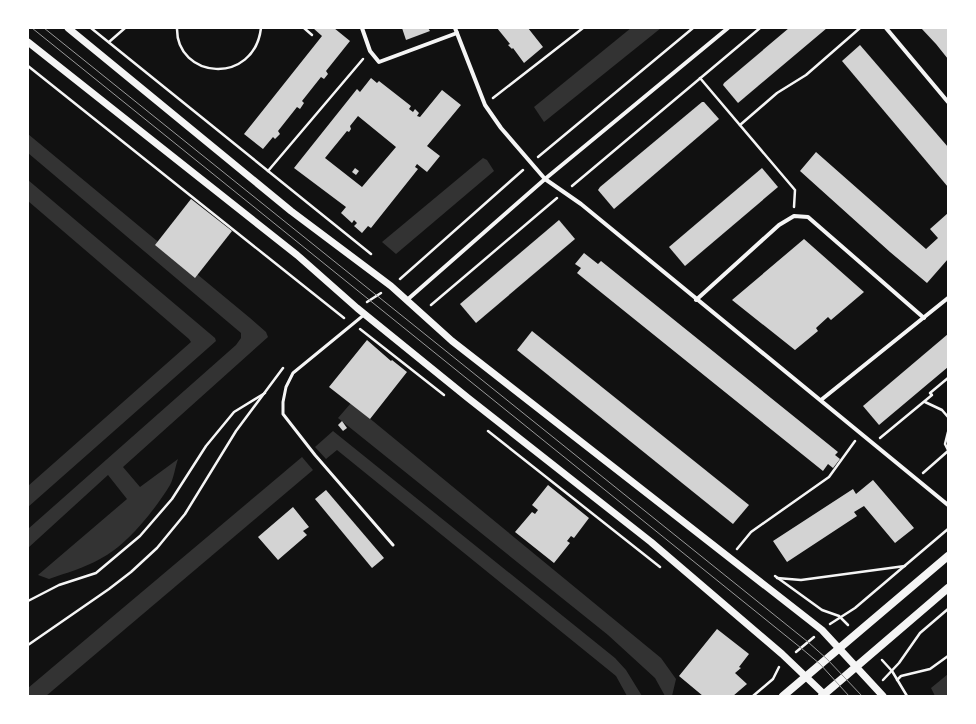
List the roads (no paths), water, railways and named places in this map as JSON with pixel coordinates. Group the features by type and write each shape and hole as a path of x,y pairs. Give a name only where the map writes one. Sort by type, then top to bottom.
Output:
{"main road":[{"path":"783,696 948,556"},
{"path":"824,695 948,588"}],"street":[{"path":"68,28 292,211 391,286 452,341 822,630 882,696"},
{"path":"362,28 370,51 379,62 457,33"},
{"path":"455,28 485,105 530,164 545,180 581,204 696,300 821,400 948,505"},
{"path":"407,300 545,180 728,28"},
{"path":"886,28 948,102"},
{"path":"28,42 297,255 365,314 651,542 788,660 824,695"},
{"path":"696,300 778,224 794,216 808,217 924,318"},
{"path":"821,400 948,298"}],"lane":[{"path":"365,314 293,373 286,388 283,402 283,414 319,460 393,545"}],"tram line":[{"path":"32,28 801,648 820,664 849,696"},
{"path":"44,28 808,642 827,659 862,696"}]}
